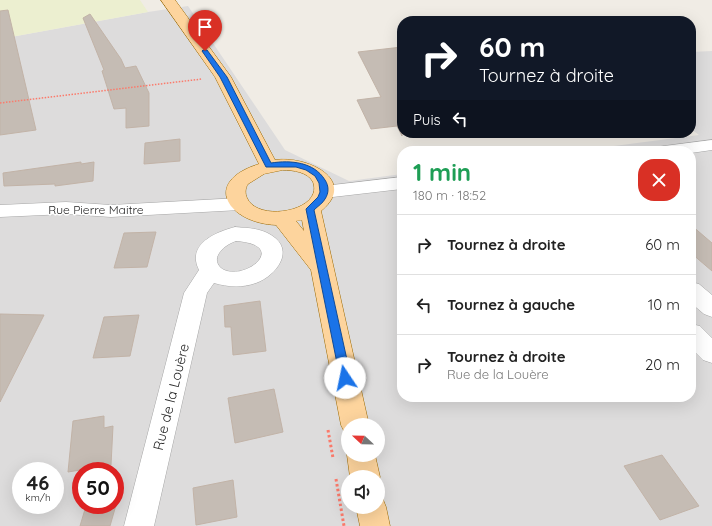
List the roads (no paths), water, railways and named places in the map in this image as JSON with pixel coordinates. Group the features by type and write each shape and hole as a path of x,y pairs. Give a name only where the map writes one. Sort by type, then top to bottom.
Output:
{"main road":[{"path":"168,0 223,77 269,165"},
{"path":"290,164 309,169 318,175 323,183 324,192 322,198 310,209 297,215 282,218 269,218 257,215 247,210 240,204 236,196 236,188 248,174 269,165 290,164"},
{"path":"310,209 354,418"},
{"path":"282,218 323,268"},
{"path":"372,514 375,526"}],"street":[{"path":"696,147 712,145"},
{"path":"324,192 397,183"},
{"name":"Rue Pierre Maitre","path":"0,211 66,208 111,211 240,204"},
{"name":"Rue de la Louère","path":"139,526 196,292 210,270"},
{"path":"696,294 712,308"},
{"path":"696,338 712,353"}]}
